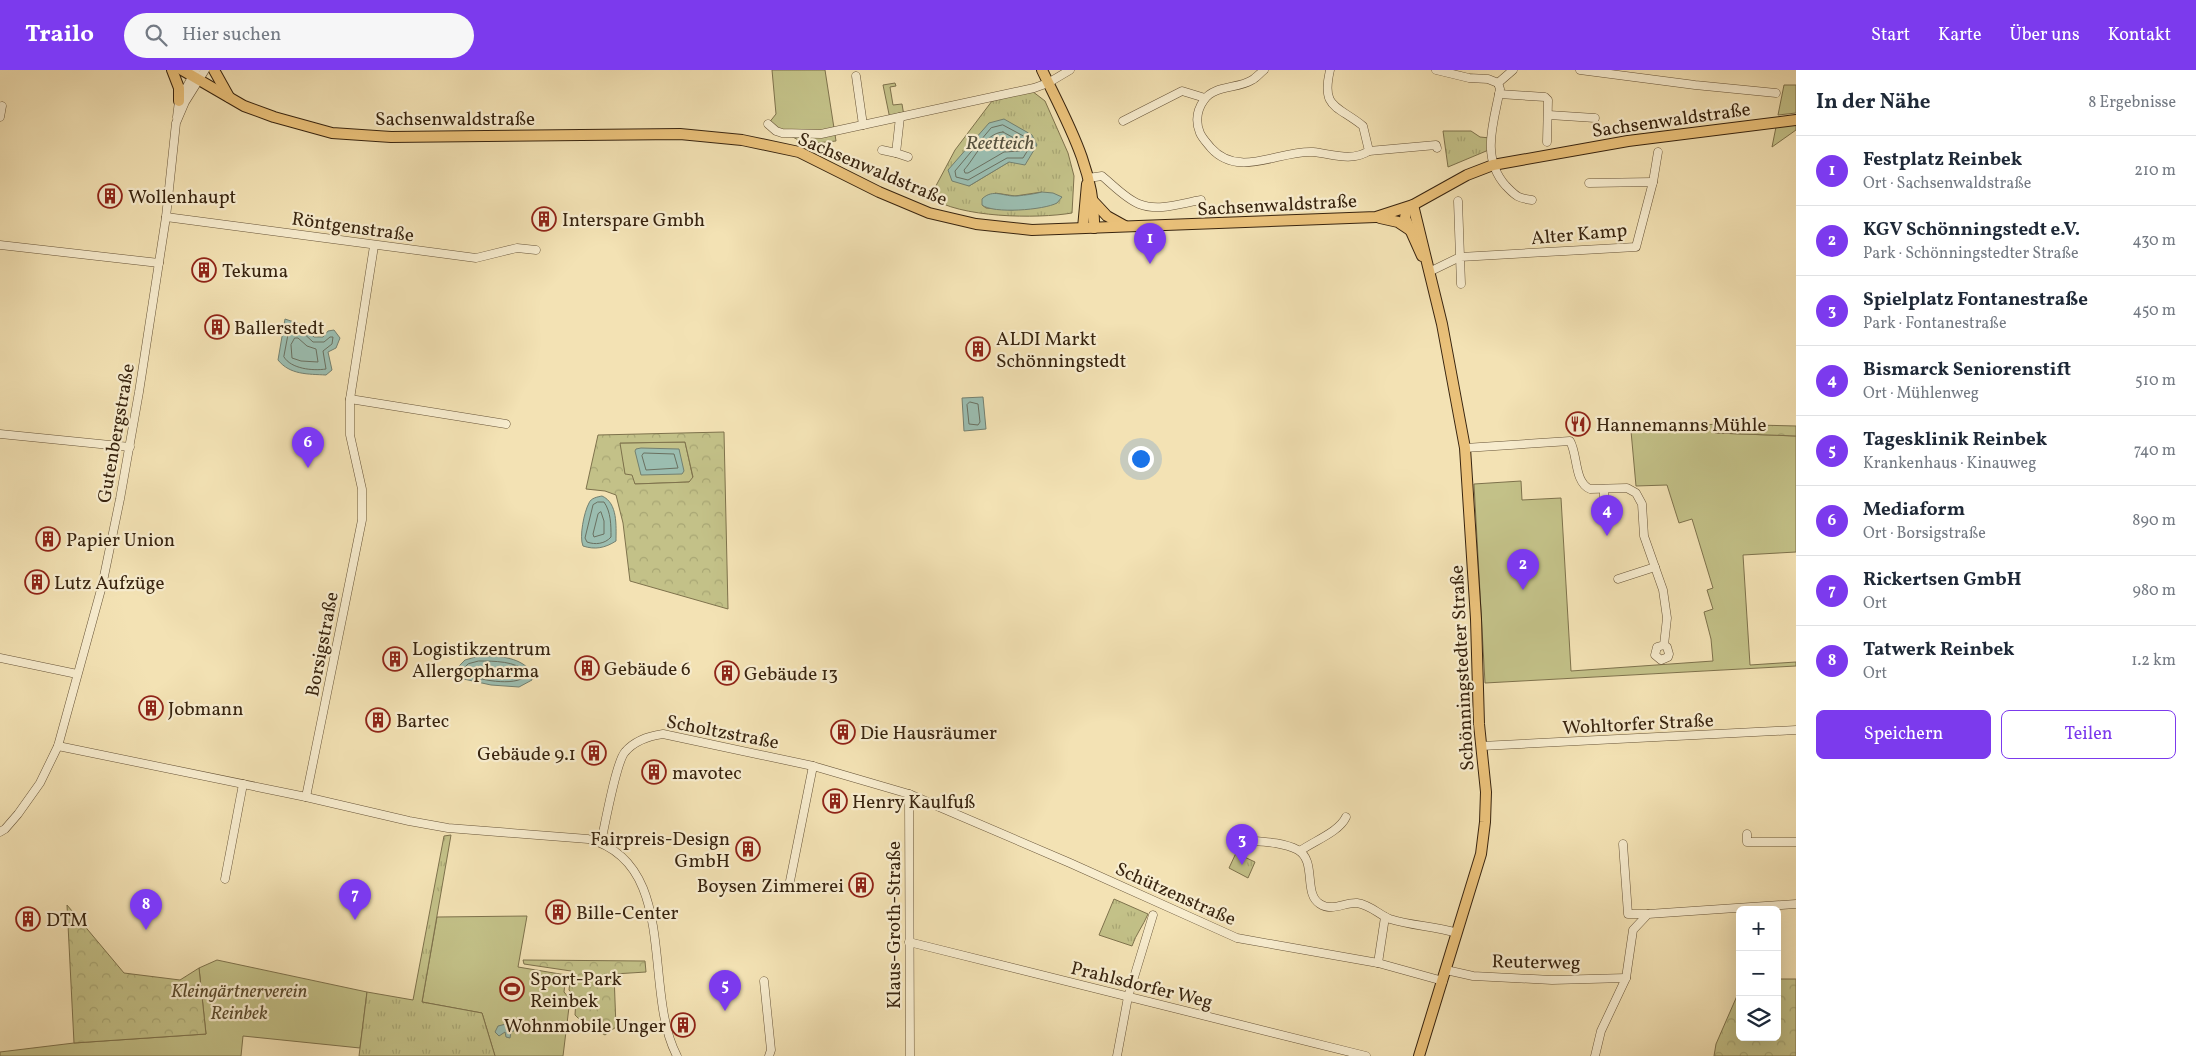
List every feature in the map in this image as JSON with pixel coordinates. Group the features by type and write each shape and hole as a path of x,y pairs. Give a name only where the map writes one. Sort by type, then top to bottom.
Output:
{"main road":[{"path":"172,70 179,88 179,101"},
{"name":"Sachsenwaldstraße","path":"182,70 195,76 231,100 274,117 332,132 391,137 680,134 742,140 799,152 879,192 929,213 949,219 988,226 1032,230 1376,217 1411,206 1467,175 1493,165 1628,142 1796,120"},
{"path":"214,70 231,100"},
{"path":"1042,70 1082,156 1093,201 1094,228"},
{"path":"1083,228 1088,178"},
{"path":"1093,201 1107,216 1126,226"},
{"path":"1411,206 1405,215 1429,272"},
{"name":"Schönningstedter Straße","path":"1411,206 1442,324 1465,448 1476,619 1481,746 1486,792 1484,838 1443,981 1419,1056"},
{"path":"1376,217 1398,222 1410,230"}],"street":[{"path":"177,117 179,101 195,76 205,70"},
{"path":"768,124 776,131 782,133 821,134 987,99 1048,83 1070,70"},
{"path":"1264,70 1251,81 1219,90 1205,98 1197,115 1197,126 1201,136 1224,159 1252,163 1313,152 1355,157 1369,151 1436,145 1437,148"},
{"path":"1330,70 1326,88 1329,100 1341,112 1363,126 1369,151"},
{"path":"1436,70 1469,78 1488,79 1498,83"},
{"path":"1498,83 1513,70"},
{"path":"1580,70 1776,93"},
{"name":"Gutenbergstraße","path":"0,832 18,814 40,783 58,746 102,586 130,447 166,216 177,117 195,76"},
{"path":"856,76 863,125"},
{"path":"1498,83 1499,94 1490,138 1493,165 1498,177 1517,198 1532,200"},
{"path":"1123,121 1182,91 1205,98"},
{"path":"1499,94 1545,97 1548,100 1549,115 1547,142"},
{"path":"0,117 2,106"},
{"path":"1549,115 1595,118"},
{"path":"896,153 900,117"},
{"path":"882,150 908,158"},
{"name":"Alter Kamp","path":"1460,257 1636,247 1653,182 1658,152"},
{"path":"1088,178 1102,176 1130,198 1144,205 1163,207 1201,200"},
{"path":"1589,183 1653,182"},
{"path":"1458,201 1461,284"},
{"name":"Röntgenstraße","path":"166,216 374,246 476,258 517,248 536,250"},
{"path":"0,245 159,263"},
{"name":"Borsigstraße","path":"306,797 362,520 362,489 350,435 350,399 374,246"},
{"path":"1429,272 1460,257"},
{"path":"350,399 506,424"},
{"path":"0,434 130,447"},
{"path":"1465,448 1570,441 1576,452 1580,478 1585,487 1590,489 1626,488 1636,493 1642,504 1644,536 1663,590 1667,618 1664,645"},
{"path":"1604,489 1604,518"},
{"path":"1618,578 1655,567"},
{"path":"0,658 77,674"},
{"name":"Wohltorfer Straße","path":"1481,746 1796,730"},
{"name":"Scholtzstraße","path":"600,842 621,758 634,743 650,735 663,734 690,738 813,766 909,794"},
{"path":"58,746 443,827 578,838 600,842 619,853 632,866 642,886 653,923 664,1025 669,1042 677,1056"},
{"path":"789,886 813,766"},
{"path":"225,879 243,784"},
{"name":"Klaus-Groth-Straße","path":"909,794 910,1056"},
{"name":"Schützenstraße","path":"909,794 1052,855 1237,938 1378,962 1443,981"},
{"path":"1300,852 1315,840 1342,826 1346,817"},
{"path":"1747,834 1747,842 1796,842"},
{"path":"1253,841 1283,844 1300,852 1309,868 1312,892 1319,904 1326,907 1355,903 1366,904 1385,917 1411,924 1434,926 1457,933"},
{"path":"1623,844 1628,914 1796,904"},
{"path":"1595,1056 1601,1031 1626,978 1634,930 1648,914"},
{"path":"1117,1056 1128,997 1153,916"},
{"path":"1378,962 1385,917"},
{"name":"Prahlsdorfer Weg","path":"909,942 1366,1056"},
{"name":"Reuterweg","path":"1446,970 1473,976 1552,980 1626,978"},
{"path":"764,981 769,1056"}],"green space":[{"path":"772,70 825,70 836,141 806,144 768,124 776,114"},
{"path":"895,83 896,86 890,87 893,105 902,104 904,116 890,119 883,85"},
{"path":"1784,85 1796,85 1796,113 1778,115"},
{"path":"1032,91 1045,101 1068,153 1074,176 1072,213 1019,216 978,213 943,204 930,197 955,150 992,101","holes":["1037,145 969,186 949,170 962,156","1042,192 1013,210 986,208 982,205 995,193 1015,196"]},
{"path":"1796,124 1796,130 1772,147 1776,127"},
{"path":"1443,131 1471,131 1480,137 1490,138 1491,149 1448,167"},
{"path":"1717,424 1716,433 1796,436 1796,552 1743,555 1750,665 1796,662 1796,666 1485,683 1474,484 1521,481 1522,500 1561,498 1571,671 1713,661 1711,639 1704,612 1713,609 1707,590 1713,588 1692,519 1679,523 1667,485 1636,486 1631,431"},
{"path":"1717,424 1796,426 1796,436 1715,433"},
{"path":"724,432 728,609 630,581 623,523 616,495 605,491 586,489 598,435","holes":["685,442 693,477 689,482 635,484 632,475 625,474 620,443"]},
{"path":"685,442 693,478 689,482 635,484 625,475 619,443"},
{"path":"451,835 422,1002 482,1013 495,1056 359,1056 367,992 413,1000 444,836"},
{"path":"1236,853 1255,862 1248,878 1229,868"},
{"path":"1114,899 1148,914 1132,946 1099,935"},
{"path":"67,905 124,973 180,980 199,968 206,1034 74,1043"},
{"path":"527,916 518,967 566,975 564,992 570,999 563,1056 495,1056 482,1013 422,1002 437,917"},
{"name":"Kleingärtnerverein Reinbek","path":"217,960 367,992 360,1048 243,1036 241,1056 0,1056 0,1052 74,1043 206,1034 199,968"},
{"path":"523,960 645,961 646,972 614,974 616,1027 605,1035 582,1022 575,1015 576,998 569,990 571,971 524,964"},
{"path":"1781,979 1796,979 1796,1056 1714,1056 1716,1044 1736,998 1736,1041 1781,1041"}],"water":[{"name":"Reetteich","path":"1004,119 1032,135 1037,145 1025,165 1009,162 969,186 952,181 948,170 989,123"},
{"path":"1042,192 1053,193 1062,197 1057,203 1041,208 1007,210 988,208 982,205 982,199 994,193 1017,196"},
{"path":"285,319 303,325 314,337 323,337 328,331 334,330 340,338 336,348 328,352 332,370 326,375 294,371 288,369 278,360"},
{"path":"983,397 986,429 964,431 962,398"},
{"path":"641,448 679,449 684,471 682,474 641,475 635,451"},
{"path":"602,496 607,499 613,509 616,522 616,541 600,548 583,546 582,531 587,507 591,500"},
{"path":"479,656 500,657 520,662 531,671 532,680 519,687 491,685 459,678 457,668 465,660"},
{"path":"506,1024 509,1027 512,1025 516,1030 511,1032 510,1038 506,1037 505,1032 499,1036 495,1032 498,1026"}],"place":[{"name":"Wollenhaupt","path":"110,196"},
{"name":"Interspare Gmbh","path":"544,219"},
{"name":"Festplatz Reinbek","path":"1150,264"},
{"name":"Tekuma","path":"204,270"},
{"name":"Ballerstedt","path":"217,327"},
{"name":"ALDI Markt Schönningstedt","path":"978,349"},
{"name":"Hannemanns Mühle","path":"1578,424"},
{"name":"Mediaform","path":"308,468"},
{"name":"Bismarck Seniorenstift","path":"1607,536"},
{"name":"Papier Union","path":"48,539"},
{"name":"Lutz Aufzüge","path":"37,582"},
{"name":"KGV Schönningstedt e.V.","path":"1523,590"},
{"name":"Logistikzentrum Allergopharma","path":"395,659"},
{"name":"Gebäude 6","path":"587,668"},
{"name":"Gebäude 13","path":"727,673"},
{"name":"Jobmann","path":"151,708"},
{"name":"Bartec","path":"378,720"},
{"name":"Die Hausräumer","path":"843,732"},
{"name":"Gebäude 9.1","path":"594,753"},
{"name":"mavotec","path":"654,772"},
{"name":"Henry Kaulfuß","path":"835,801"},
{"name":"Fairpreis-Design GmbH","path":"748,849"},
{"name":"Spielplatz Fontanestraße","path":"1242,865"},
{"name":"Boysen Zimmerei","path":"861,885"},
{"name":"Bille-Center","path":"558,912"},
{"name":"DTM","path":"28,919"},
{"name":"Rickertsen GmbH","path":"355,920"},
{"name":"Tatwerk Reinbek","path":"146,930"},
{"name":"Sport-Park Reinbek","path":"512,989"},
{"name":"Tagesklinik Reinbek","path":"725,1011"},
{"name":"Wohnmobile Unger","path":"683,1025"}]}
